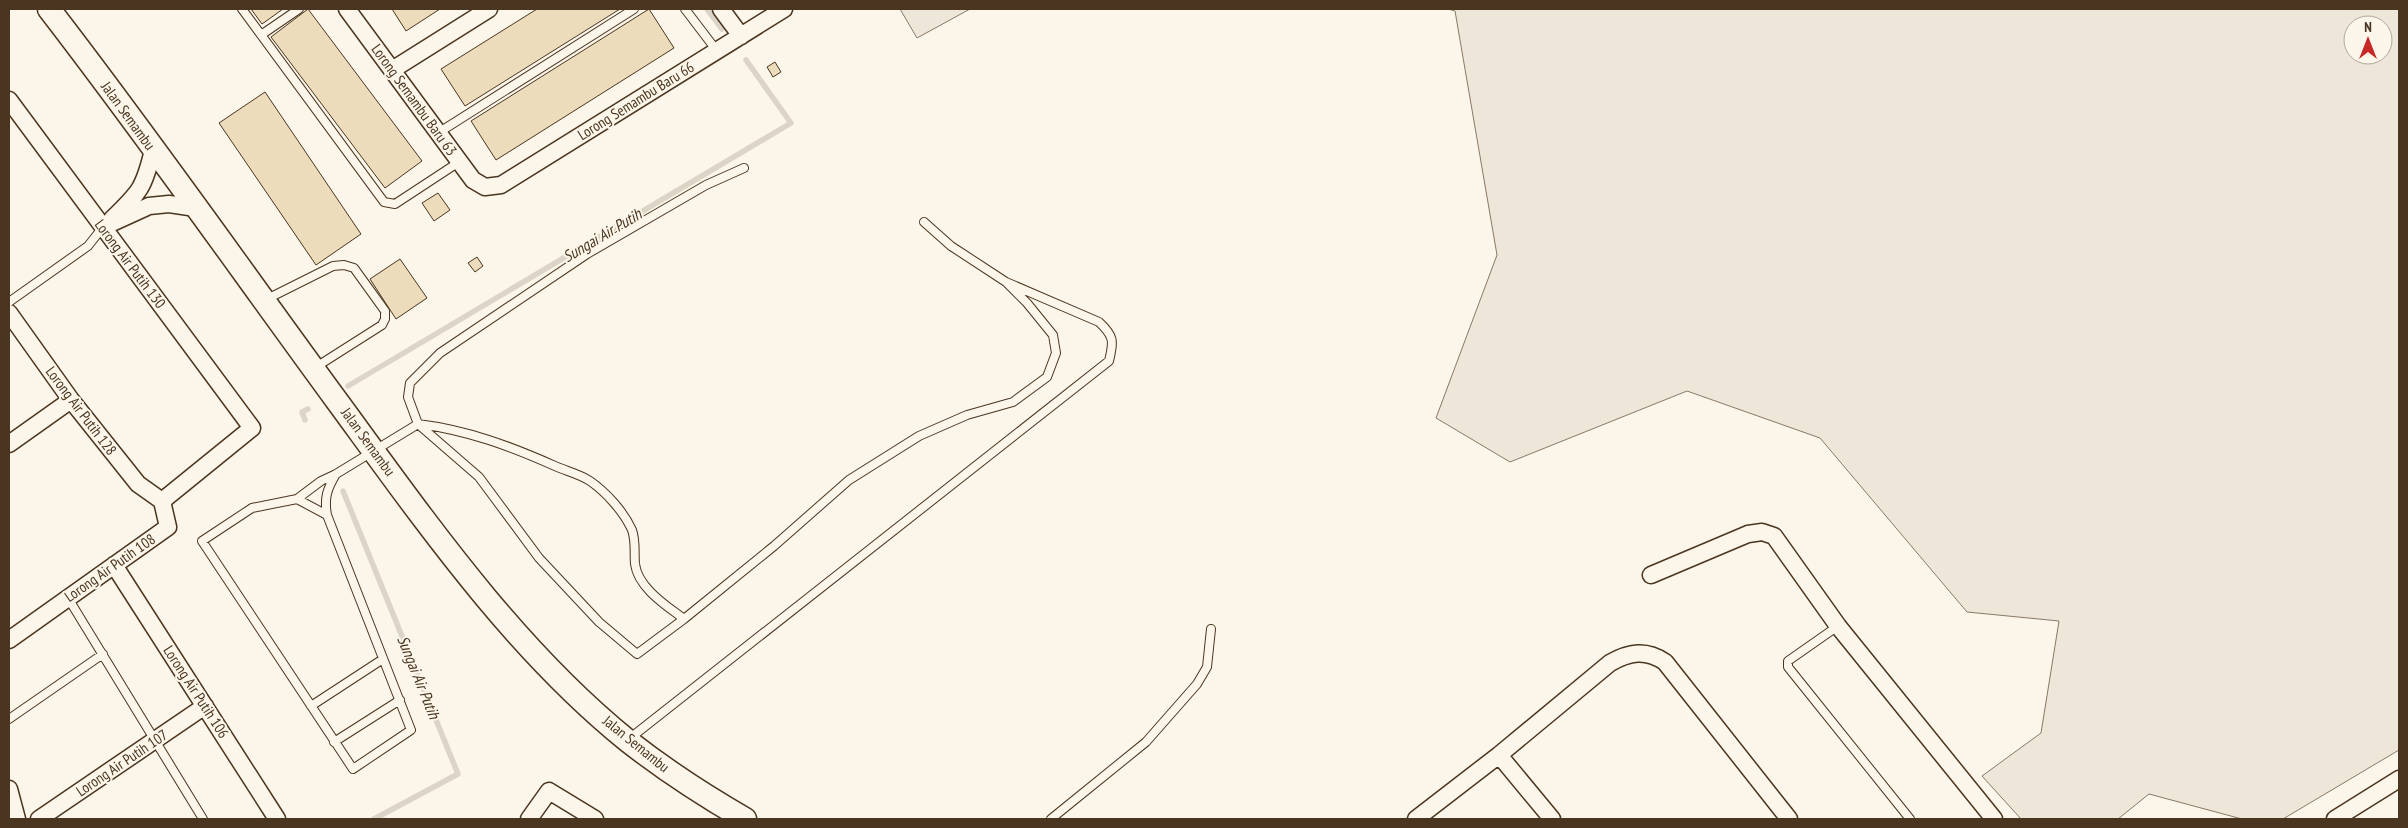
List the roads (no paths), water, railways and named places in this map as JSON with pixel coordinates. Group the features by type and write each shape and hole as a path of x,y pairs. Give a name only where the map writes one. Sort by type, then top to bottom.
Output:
{"main road":[{"name":"Jalan Semambu","path":"49,9 374,451 488,600 557,674 628,741 710,799 745,819"}],"street":[{"name":"Lorong Semambu Baru 63","path":"347,9 459,162 473,180 485,187"},
{"path":"392,70 489,9"},
{"path":"721,9 741,36"},
{"name":"Lorong Semambu Baru 66","path":"485,187 501,186 784,9"},
{"name":"Lorong Air Putih 130","path":"9,100 252,428 162,501"},
{"path":"103,227 137,194 147,177 153,150"},
{"path":"103,227 149,206 170,204 196,208"},
{"name":"Lorong Air Putih 128","path":"9,313 71,400 138,484 162,501"},
{"path":"9,444 71,400"},
{"name":"Lorong Air Putih 108","path":"9,640 168,527 162,501"},
{"path":"1651,575 1748,534 1762,532 1774,536 1838,626 1994,819"},
{"name":"Lorong Air Putih 106","path":"114,566 277,819"},
{"path":"1416,819 1499,755 1610,663 1622,656 1646,653 1665,662 1789,819"},
{"name":"Lorong Air Putih 107","path":"39,819 205,706"},
{"path":"1499,755 1552,819"},
{"path":"2335,819 2399,779"},
{"path":"9,789 17,819"},
{"path":"529,819 549,791 595,819"}],"lane":[{"path":"242,9 384,202 395,204 459,162"},
{"path":"261,35 299,9"},
{"path":"438,133 634,9"},
{"path":"685,9 717,51"},
{"path":"744,168 706,185 587,254 440,353 410,382 408,397 418,424 479,476 539,558 599,622 637,654 684,619 774,546 849,480 919,436 967,415 1013,402 1047,377 1056,353 1053,335 1027,303 1006,282"},
{"path":"628,741 1109,361 1113,344 1110,332 1099,322 1006,282 951,246 924,222"},
{"path":"9,302 88,246 103,227"},
{"path":"263,300 333,266 344,265 354,268 385,311 386,319 382,325 313,368"},
{"path":"336,474 324,500 327,515 411,730 353,769 202,541 252,508 297,499 321,481 336,474 418,424 468,432 590,481 615,504 632,530 636,551 635,565 643,582 662,603 684,619"},
{"path":"297,499 327,515"},
{"path":"68,598 203,819"},
{"path":"1838,626 1788,661 1788,667 1910,819"},
{"path":"1051,819 1146,742 1197,684 1207,667 1211,629"},
{"path":"9,719 103,654"},
{"path":"310,706 383,659"},
{"path":"334,742 400,700"}],"waterway":[{"name":"Sungai Air Putih","path":"707,9 722,29"},
{"name":"Sungai Air Putih","path":"348,386 791,123 746,60"},
{"name":"Sungai Air Putih","path":"305,420 302,412 308,409"},
{"name":"Sungai Air Putih","path":"343,491 458,774 374,819"}]}
